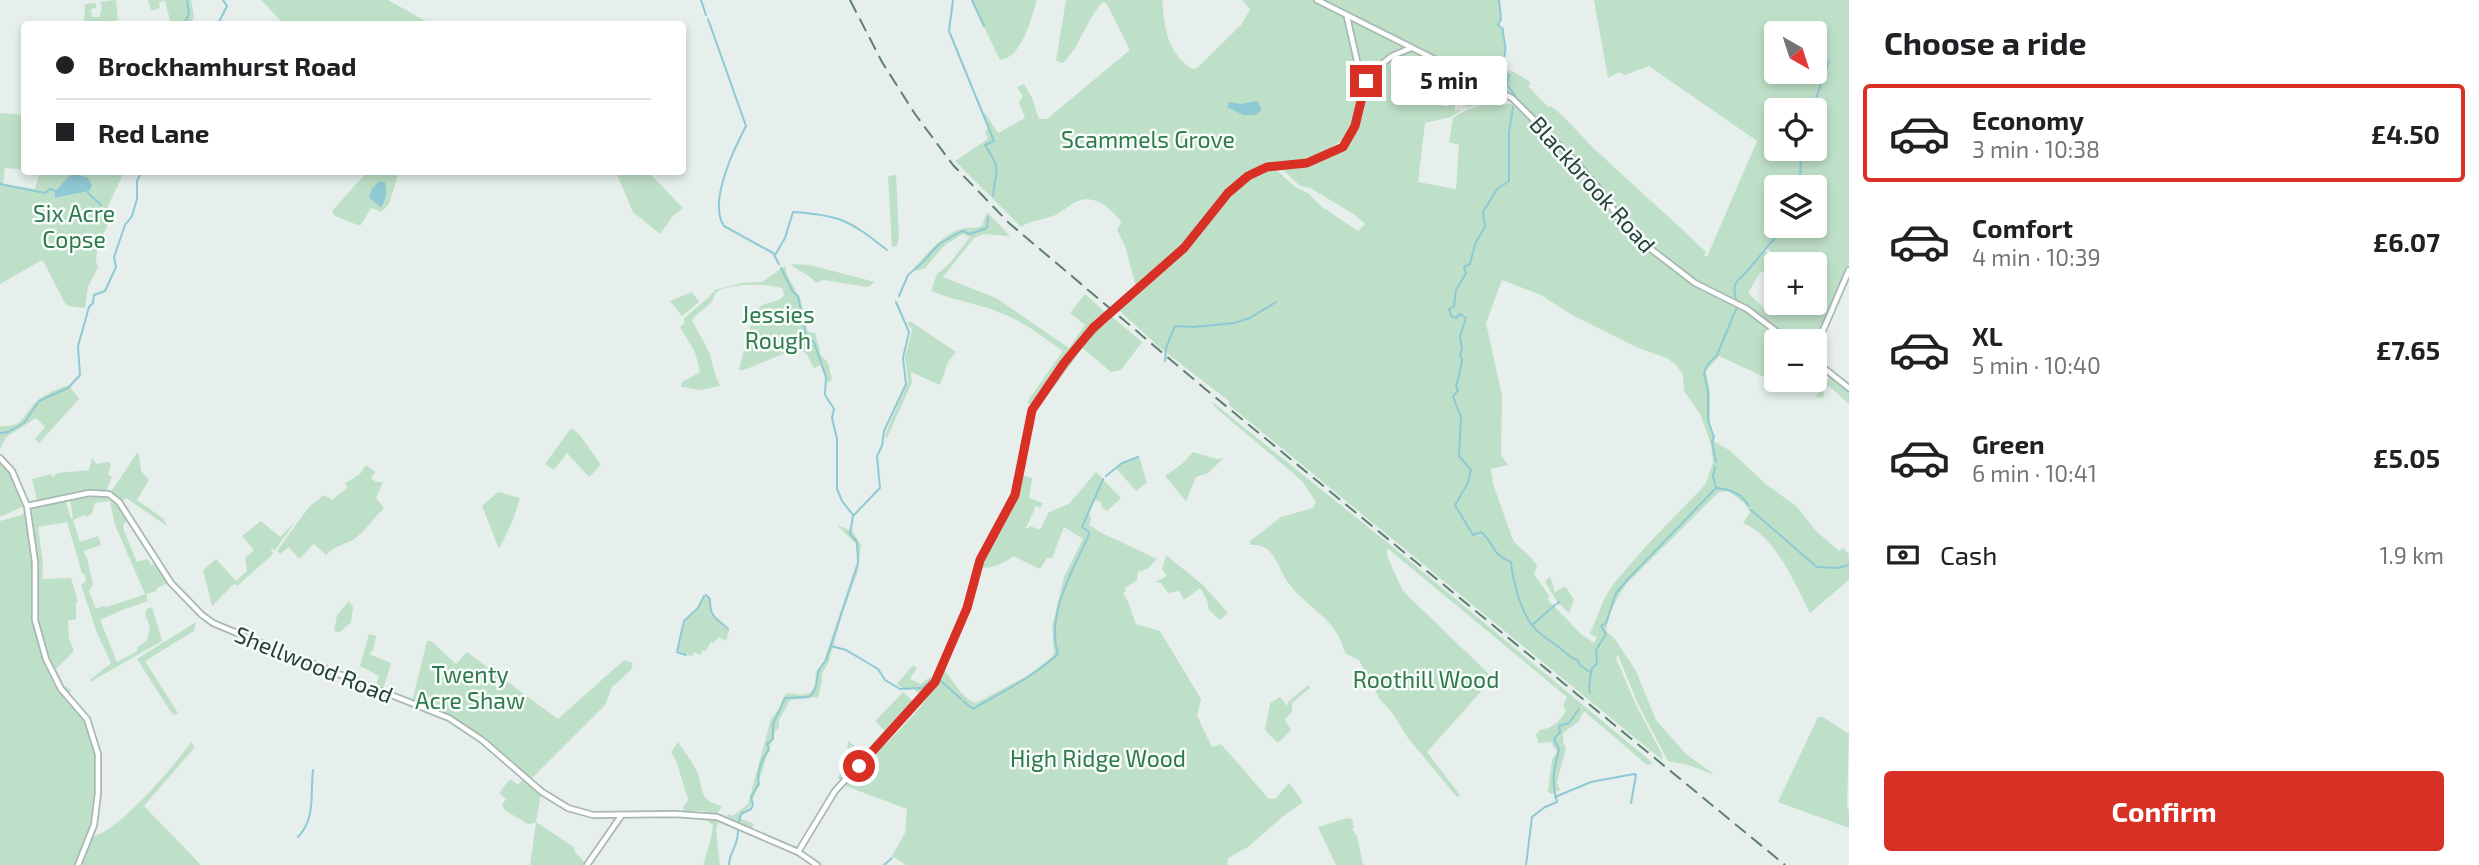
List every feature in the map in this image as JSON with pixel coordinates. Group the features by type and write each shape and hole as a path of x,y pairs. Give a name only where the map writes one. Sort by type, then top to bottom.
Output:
{"street":[{"name":"Blackbrook Road","path":"1317,0 1515,100 1572,158 1600,190 1621,221 1643,243 1695,284 1747,309 1773,329"},
{"path":"1347,16 1363,89"},
{"path":"798,852 835,791 935,682 967,608 980,560 1015,495 1032,410 1080,344 1107,315 1184,248 1228,193 1251,174 1267,167 1307,163 1343,147 1355,126 1363,89 1372,72 1392,56 1412,48"},
{"path":"1824,329 1849,270"},
{"path":"1827,371 1849,388"},
{"path":"0,458 12,471 27,507 35,562 37,631 50,670 61,689 87,719 98,754 99,785 94,825 79,865"},
{"name":"Shellwood Road","path":"27,507 78,495 110,494 171,583 213,623 449,718 482,740 542,792 572,810 587,814 716,817 798,852 817,865"},
{"path":"587,865 621,815"}],"green space":[{"path":"116,0 118,19 84,21 85,4 96,3 96,8 91,9 92,17 99,17 102,8 100,2"},
{"path":"148,0 191,0 194,17 192,21 170,21 165,1 159,2 160,8 151,11"},
{"path":"261,0 388,0 426,21 281,21"},
{"path":"971,0 1037,0 1020,45 1008,57 1000,60"},
{"name":"Scammels Grove","path":"1066,0 1162,0 1168,38 1177,55 1192,69 1197,68 1242,24 1250,9 1242,0 1499,0 1501,19 1498,25 1503,29 1505,48 1502,59 1507,60 1505,70 1530,82 1529,87 1548,107 1551,106 1564,118 1706,252 1704,255 1707,257 1757,141 1649,66 1625,75 1619,72 1608,78 1594,0 1849,0 1849,263 1822,329 1764,329 1764,377 1719,356 1706,371 1710,393 1710,422 1715,442 1729,450 1767,485 1796,506 1817,532 1839,551 1843,548 1849,554 1849,580 1810,613 1775,550 1754,529 1743,523 1750,512 1744,503 1728,491 1719,492 1628,582 1614,605 1606,631 1615,639 1636,671 1656,720 1687,755 1715,775 1668,761 1638,704 1618,655 1616,658 1636,705 1662,754 1662,760 1229,405 1229,401 1160,348 1119,310 1156,278 1152,273 1136,287 1125,246 1117,230 1120,220 1110,209 1099,202 1086,199 1053,216 1021,227 955,161 988,139 985,132 988,128 983,114 985,113 998,133 1025,118 1019,102 1023,96 1017,87 1024,84 1039,119 1047,119 1130,50 1107,4 1103,2 1097,9 1063,63 1056,61","holes":["1502,94 1515,104 1506,104 1505,107 1504,101 1498,106 1494,102 1467,110 1453,118 1449,142 1459,145 1456,189 1418,182 1425,123 1451,117 1460,111 1455,111 1455,101 1448,106 1442,106 1440,100 1450,97 1469,107 1499,99","1353,134 1348,143 1332,156 1280,167 1300,186 1310,188 1355,215 1365,224 1358,231 1325,210 1309,194 1294,186 1273,167 1246,175 1266,165 1304,160","1502,280 1541,295 1572,315 1638,348 1667,358 1683,374 1684,391 1700,414 1711,444 1713,463 1705,485 1614,583 1604,599 1590,634 1597,637 1594,643 1582,635 1547,599 1550,597 1534,574 1537,566 1513,540 1493,484 1491,469 1508,465 1501,455 1502,396 1486,323"]},
{"name":"Six Acre Copse","path":"0,113 21,115 21,170 5,168 3,184 35,189 39,175 70,175 55,191 57,198 90,191 92,186 89,179 82,175 123,175 108,206 108,224 97,250 98,267 88,287 85,308 68,306 65,303 43,261 0,284"},
{"path":"364,175 398,175 389,204 381,212 371,208 360,226 335,216 332,211"},
{"path":"617,175 651,175 683,208 673,216 660,234 633,212"},
{"path":"896,175 899,237 897,246 892,247 888,176"},
{"path":"987,212 1010,236 983,234 974,238 943,277 996,298 1069,348 1085,325 1070,313 1085,294 1106,313 1074,346 1031,406 1027,402 1063,351 1006,315 931,291 937,274 950,263 970,237 963,234 945,245 925,268 917,271 914,268 950,234 965,228 982,226"},
{"path":"790,264 810,265 875,282 868,287 824,280 816,283"},
{"name":"Jessies Rough","path":"785,266 800,298 808,332 815,333 832,380 828,383 820,365 814,368 806,353 795,349 739,370 750,326 757,311 763,305 779,300 784,295 783,289 777,287 750,285 730,287 717,292 710,304 692,320 709,352 720,386 701,390 681,387 682,382 700,372 695,352 680,327 685,322 683,319 715,290 741,283 762,282"},
{"path":"692,292 699,302 682,316 670,301"},
{"path":"1110,315 1142,342 1121,370 1111,372 1081,347"},
{"path":"910,321 956,352 948,362 940,385 911,372 912,382 887,438 887,430 908,382 905,357 912,330 907,323"},
{"path":"1831,376 1849,390 1849,404 1829,386 1827,388"},
{"path":"69,385 79,399 39,443 35,439 45,427 36,418 6,437 0,449 0,426 19,422 40,398"},
{"path":"1819,392 1824,392 1821,398 1815,397"},
{"name":"Roothill Wood","path":"1211,401 1388,543 1653,763 1647,765 1584,711 1578,722 1563,733 1566,748 1557,782 1560,790 1551,794 1548,792 1552,760 1557,752 1551,742 1539,743 1536,735 1561,718 1566,711 1563,706 1567,697 1387,548 1387,556 1403,591 1493,678 1427,752 1460,795 1457,797 1379,698 1359,660 1345,653 1336,631 1290,585 1268,550 1250,545 1250,541 1281,517 1313,508 1316,502 1302,481"},
{"path":"571,428 580,435 601,465 589,477 567,453 554,470 545,464"},
{"path":"1193,452 1217,459 1224,458 1208,473 1196,477 1186,501 1165,476"},
{"path":"137,453 141,471 149,480 137,500 164,519 167,526 126,498 121,502 111,492"},
{"path":"1139,456 1147,483 1136,491 1115,467"},
{"path":"92,458 96,464 111,464 108,474 112,477 106,491 78,491 37,500 32,479 89,470"},
{"path":"0,460 11,472 24,506 0,517"},
{"path":"366,465 375,472 371,478 376,482 383,482 376,498 384,508 359,535 326,555 314,544 299,559 289,547 280,554 277,551 309,507 324,495 332,500 347,488 344,484 360,474"},
{"name":"High Ridge Wood","path":"1096,472 1121,498 1107,511 1101,502 1095,500 1089,513 1089,525 1157,559 1147,569 1138,572 1137,580 1125,588 1123,593 1136,624 1160,631 1201,699 1197,716 1212,747 1221,744 1269,799 1275,799 1289,783 1303,802 1248,847 1228,858 1227,865 906,865 892,856 905,833 907,809 843,785 912,716 936,686 944,670 962,693 976,703 1027,676 1052,657 1052,627 1064,577 1083,539 1064,527 1052,558 1047,558 1040,569 1013,556 998,565 980,568 1018,498 1021,475 1032,478 1029,498 1043,503 1040,508 1036,506 1026,528 1030,526 1040,530 1048,513 1070,503"},
{"path":"498,492 520,498 499,549 482,506"},
{"path":"100,496 114,502 128,521 123,528 137,562 148,559 151,565 155,564 167,583 156,589 157,591 146,594 148,601 100,620 117,662 137,651 147,640 150,627 145,614 147,609 152,607 162,641 90,682 111,663 97,633 82,588 86,581 85,575 82,573 67,522 38,527 43,564 42,579 71,578 78,601 76,619 68,621 69,638 74,651 56,669 42,652 56,685 81,715 95,751 96,790 83,847 76,865 0,865 0,521 22,515 26,511 29,526 33,526 32,507 65,499 71,519 70,499","holes":["110,501 115,525 145,594 96,609 89,591 93,585 83,551 101,545 98,536 80,542 73,520 84,515 87,517 92,513 95,503"]},
{"path":"261,521 280,537 296,521 275,550 270,548 273,553 271,556 237,586 234,584 212,606 203,570 216,559 236,581 247,571 245,558 254,550 242,536"},
{"path":"837,525 852,531 861,545 858,571 828,664 822,673 818,697 790,700 779,720 779,728 775,731 751,805 739,818 754,824 751,829 727,818 728,814 733,816 748,804 771,719 780,708 784,696 788,693 811,693 816,671 823,664 858,560 856,544"},
{"path":"1166,555 1203,585 1228,613 1220,620 1209,610 1200,588 1184,600 1179,591 1168,593 1161,583 1155,582 1167,576 1162,569"},
{"path":"1550,576 1555,592 1565,586 1574,600 1569,613 1558,603 1545,582"},
{"path":"705,596 709,599 711,615 729,631 726,641 719,637 711,642 706,651 703,650 701,655 694,652 692,656 678,651 685,621 697,611"},
{"path":"349,601 353,607 351,622 340,632 334,631 337,615"},
{"path":"196,622 194,631 145,661 178,713 175,715 137,659"},
{"path":"369,634 376,636 373,650 369,654 391,663 383,690 381,685 378,689 375,687 379,676 360,666"},
{"name":"Twenty Acre Shaw","path":"427,641 431,641 456,664 467,652 558,719 624,660 633,663 631,670 612,687 605,705 531,779 484,739 459,722 412,702"},
{"path":"913,665 917,668 910,679 921,684 930,677 936,678 921,696 914,689 905,690 897,684"},
{"path":"56,669 64,685 72,691 67,694 53,671"},
{"path":"1308,685 1310,688 1292,703 1292,711 1285,720 1291,730 1278,743 1265,730 1270,703 1280,697 1287,706 1289,701"},
{"path":"903,692 915,703 887,733 875,721"},
{"path":"1818,717 1823,717 1849,734 1849,828 1778,802"},
{"path":"848,741 866,754 840,780 838,778 847,753"},
{"path":"191,742 195,747 144,806 201,865 80,865 93,836 116,824 130,811"},
{"path":"678,742 697,772 705,797 722,806 717,814 683,811 689,800 671,752"},
{"path":"524,778 541,793 536,822 575,848 574,851 585,863 583,865 530,865 536,823 528,824 506,811 502,805 506,799 499,793 510,779 518,785"},
{"path":"708,817 719,819 716,830 720,865 703,865 713,825 708,822"},
{"path":"1347,818 1352,819 1352,829 1357,836 1363,865 1336,865 1318,827"}],"water":[{"path":"1257,101 1262,109 1256,115 1243,115 1227,107 1229,102 1241,104"},
{"path":"70,175 88,178 92,185 90,191 55,198 55,191"},
{"path":"379,182 385,182 386,189 381,207 369,198 372,188"}],"waterway":[{"path":"186,21 189,14 187,0"},
{"path":"220,21 227,6 223,0"},
{"path":"701,0 706,15"},
{"path":"953,0 949,31 994,141 985,145 996,169 993,196"},
{"path":"972,0 984,26"},
{"path":"1499,0 1501,19 1498,25 1503,29 1505,50 1500,70 1509,75 1507,85 1515,95"},
{"path":"708,19 746,126 724,176 719,203 720,216 724,226 773,253 779,264"},
{"path":"1816,98 1829,61"},
{"path":"1513,107 1509,132 1509,181 1497,189 1483,212 1485,227 1475,244 1470,264 1464,267 1466,273 1456,290 1454,306 1449,309 1451,316 1456,318 1460,314 1466,318 1460,336 1462,360 1456,386 1458,390 1453,397 1461,417 1459,456 1471,470 1468,483 1455,505 1473,535 1481,532 1496,552 1511,562 1519,599 1534,628 1591,673"},
{"path":"1800,175 1801,161"},
{"path":"0,433 8,432 24,423 39,401 68,388 80,375 78,346 89,307 93,303 94,295 105,291 116,267 114,257 125,225 132,216 140,175"},
{"path":"0,184 45,193 50,189 55,191"},
{"path":"88,193 101,205"},
{"path":"775,255 785,238 793,212 823,215 844,221 887,250"},
{"path":"899,296 908,275 939,244 962,231 970,234 987,228 988,217"},
{"path":"1736,301 1735,284 1775,238"},
{"path":"781,268 793,292 798,296 806,337 814,342 826,377 825,395 834,409 832,418 837,439 837,489 853,515"},
{"path":"739,822 741,814 753,805 751,797 759,784 760,766 769,750 767,744 773,739 773,724 785,698 809,697 815,690 819,670 826,660 858,563 857,542 850,534 853,516 880,488 877,456 882,446 884,431 906,384 903,358 909,332 896,302"},
{"path":"1165,361 1166,348 1175,326 1234,323 1250,318 1276,302"},
{"path":"1716,462 1712,441 1714,437 1708,421 1708,391 1704,373 1707,365 1717,355 1736,309"},
{"path":"1106,476 1122,463 1138,457"},
{"path":"1715,467 1713,477 1716,487"},
{"path":"963,701 973,709 1028,677 1058,654 1055,639 1058,609 1068,579 1088,537 1089,532 1082,527 1103,479"},
{"path":"1590,693 1592,668 1597,664 1596,650 1606,634 1601,626 1606,623 1616,593 1716,488"},
{"path":"1717,488 1735,493 1749,506"},
{"path":"1751,510 1817,567 1837,568 1849,565"},
{"path":"706,595 710,599 713,614 728,629"},
{"path":"686,655 677,652 684,621 698,608 704,596"},
{"path":"1532,625 1555,605"},
{"path":"831,646 846,650 878,669 885,680 900,689 922,688 934,678"},
{"path":"940,680 961,699"},
{"path":"1526,865 1532,817 1557,802 1554,776 1559,749 1554,739 1560,732 1559,726 1569,723 1579,709"},
{"path":"298,837 310,814 313,770"},
{"path":"1555,797 1591,782 1634,774 1631,803"},
{"path":"729,865 738,829"},
{"path":"884,865 892,858"}],"railway":[{"path":"850,0 882,62 915,114 953,165 1009,223 1204,388 1785,865"}],"route":[{"path":"859,766 935,682 967,608 980,560 1015,495 1032,410 1064,363 1093,328 1184,248 1228,193 1248,176 1267,167 1307,163 1343,147 1355,126 1366,81"}]}
